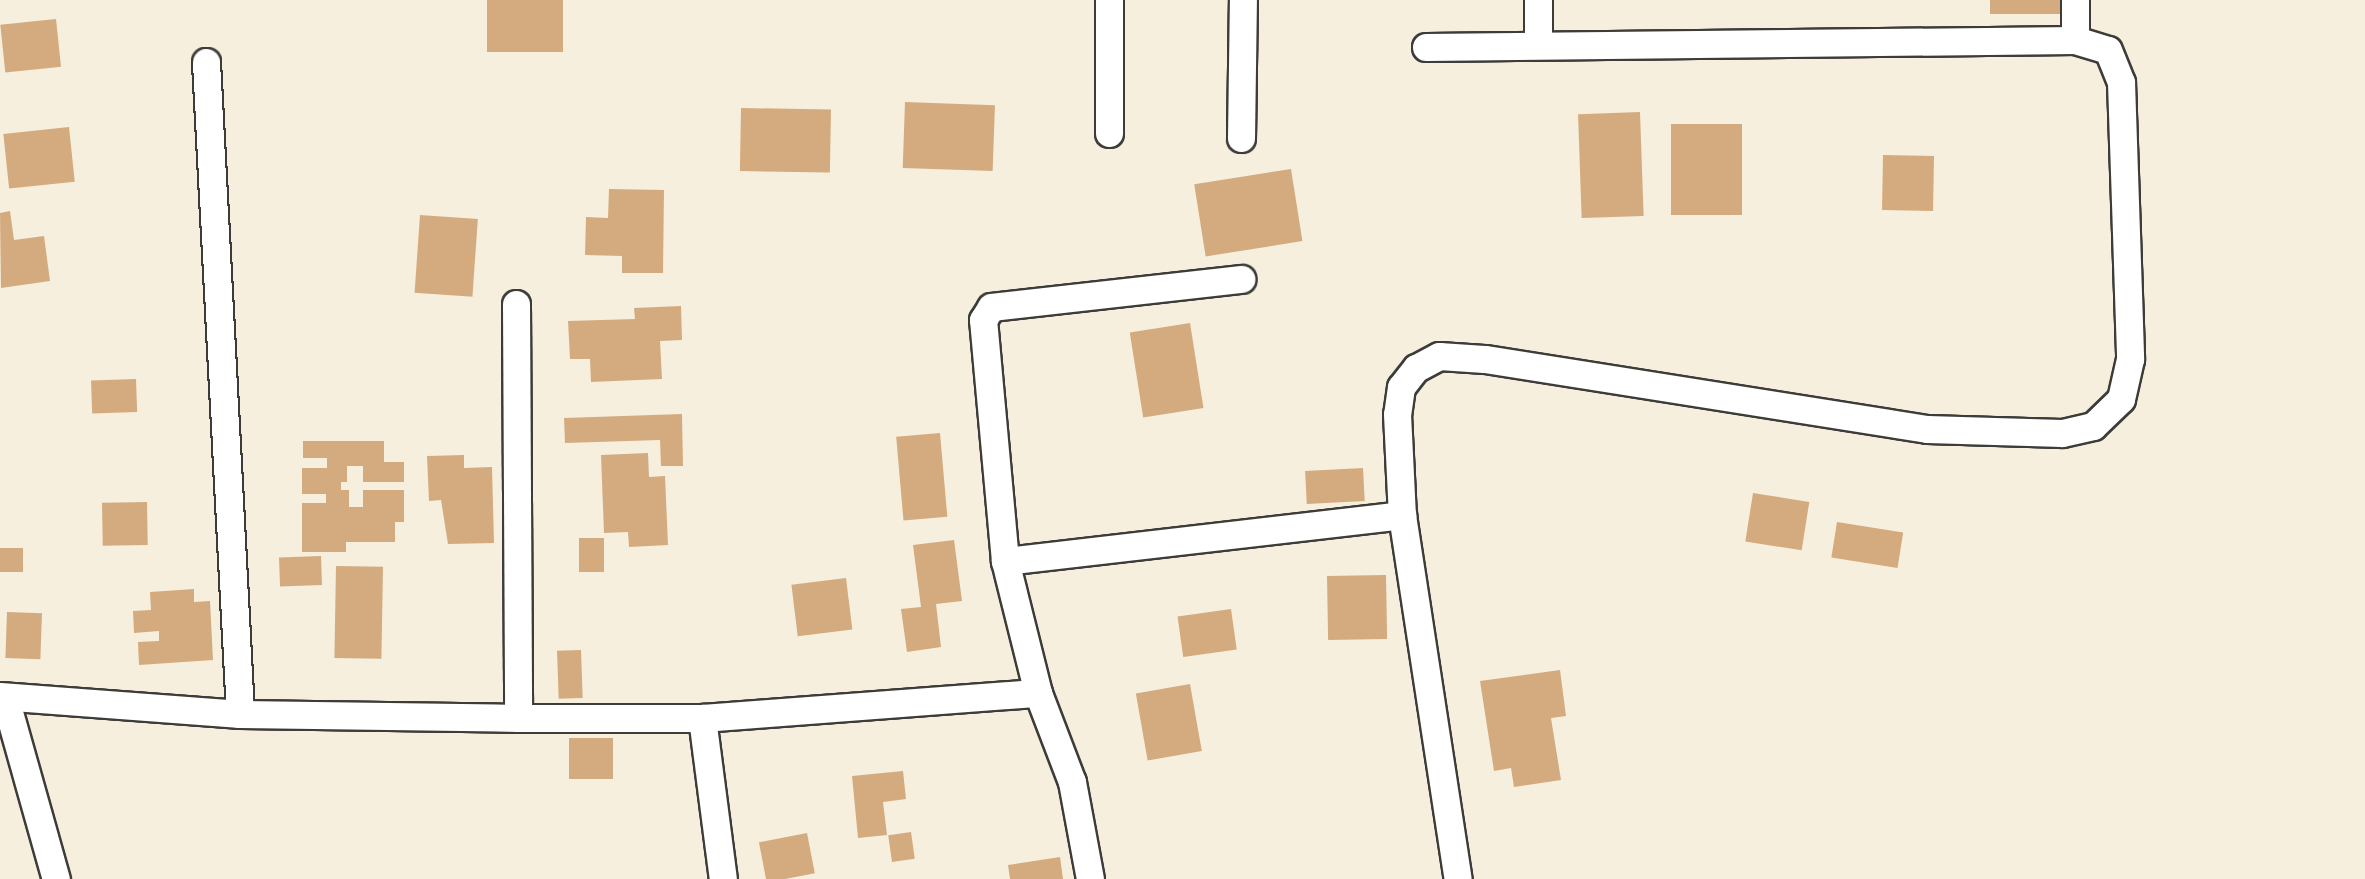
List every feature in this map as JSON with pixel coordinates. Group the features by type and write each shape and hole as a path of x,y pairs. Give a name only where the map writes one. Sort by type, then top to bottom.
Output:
{"street":[{"path":"1109,0 1109,133"},
{"path":"1241,138 1243,0"},
{"path":"1538,0 1538,45"},
{"path":"2075,0 2075,40"},
{"path":"1426,47 2075,40 2108,50 2121,82 2130,349 2121,399 2113,412 2093,426 2062,433 1927,429 1439,356 1416,368 1401,387 1397,414 1402,515 1458,879"},
{"path":"206,62 240,714"},
{"path":"1090,879 1072,782 1038,693 1005,561 981,339 991,307 1241,279"},
{"path":"516,304 518,718"},
{"path":"1005,561 1402,515"},
{"path":"56,879 2,697 240,714 702,718 1038,693"},
{"path":"702,718 723,879"}],"building":[{"path":"487,0 563,0 563,52 487,52"},
{"path":"1990,0 2060,0 2060,14 1990,14"},
{"path":"56,19 61,67 5,73 0,25"},
{"path":"905,102 995,105 993,171 903,168"},
{"path":"741,108 831,110 830,173 740,171"},
{"path":"1640,112 1644,216 1582,218 1578,114"},
{"path":"1671,124 1742,124 1742,215 1671,215"},
{"path":"69,127 75,182 9,189 3,134"},
{"path":"1883,155 1934,156 1933,211 1882,210"},
{"path":"1291,169 1302,241 1206,256 1194,184"},
{"path":"609,189 664,190 663,273 622,273 622,256 585,255 586,217 608,218"},
{"path":"10,211 14,240 44,236 50,281 1,288 0,213"},
{"path":"420,215 478,219 472,297 415,293"},
{"path":"681,306 682,340 660,341 662,379 591,382 590,359 570,359 568,321 635,319 634,308"},
{"path":"1190,323 1203,408 1143,417 1130,333"},
{"path":"136,379 137,412 92,414 91,381"},
{"path":"682,414 683,466 661,466 660,440 565,443 564,418"},
{"path":"940,433 947,517 903,521 896,437"},
{"path":"303,441 384,441 384,462 404,462 404,482 363,482 363,466 347,466 347,482 341,482 341,490 349,490 349,507 363,507 363,490 404,490 404,522 395,522 395,542 346,542 346,552 302,552 302,503 326,503 326,494 302,494 302,468 327,468 327,458 303,458"},
{"path":"648,453 649,477 665,476 668,545 629,547 628,532 604,533 601,455"},
{"path":"464,455 464,468 492,467 494,543 448,544 441,500 429,501 427,456"},
{"path":"1363,468 1365,501 1307,504 1305,471"},
{"path":"1753,493 1809,502 1802,550 1745,541"},
{"path":"147,502 148,545 103,546 102,503"},
{"path":"1837,522 1903,532 1898,568 1831,558"},
{"path":"579,538 604,538 604,572 579,572"},
{"path":"954,540 962,601 936,604 941,647 907,652 901,609 921,607 913,545"},
{"path":"0,548 23,548 23,572 0,572"},
{"path":"321,556 322,585 280,586 279,557"},
{"path":"336,566 383,567 381,659 334,658"},
{"path":"1386,575 1387,639 1328,640 1327,576"},
{"path":"846,578 852,630 798,636 791,585"},
{"path":"194,589 194,602 210,601 213,660 139,665 138,642 159,641 159,631 134,633 133,611 151,610 150,592"},
{"path":"1231,609 1237,650 1183,657 1178,617"},
{"path":"7,612 42,613 40,659 5,658"},
{"path":"581,650 583,698 559,699 557,651"},
{"path":"1560,670 1566,716 1551,718 1561,780 1514,787 1511,768 1494,771 1480,681"},
{"path":"1190,684 1202,751 1148,761 1136,694"},
{"path":"569,738 613,738 613,779 569,779"},
{"path":"903,771 906,799 883,802 887,835 858,838 852,776"},
{"path":"911,832 915,859 892,862 888,835"},
{"path":"807,833 815,873 785,879 766,879 759,842"},
{"path":"1060,857 1063,879 1010,879 1008,865"}]}
